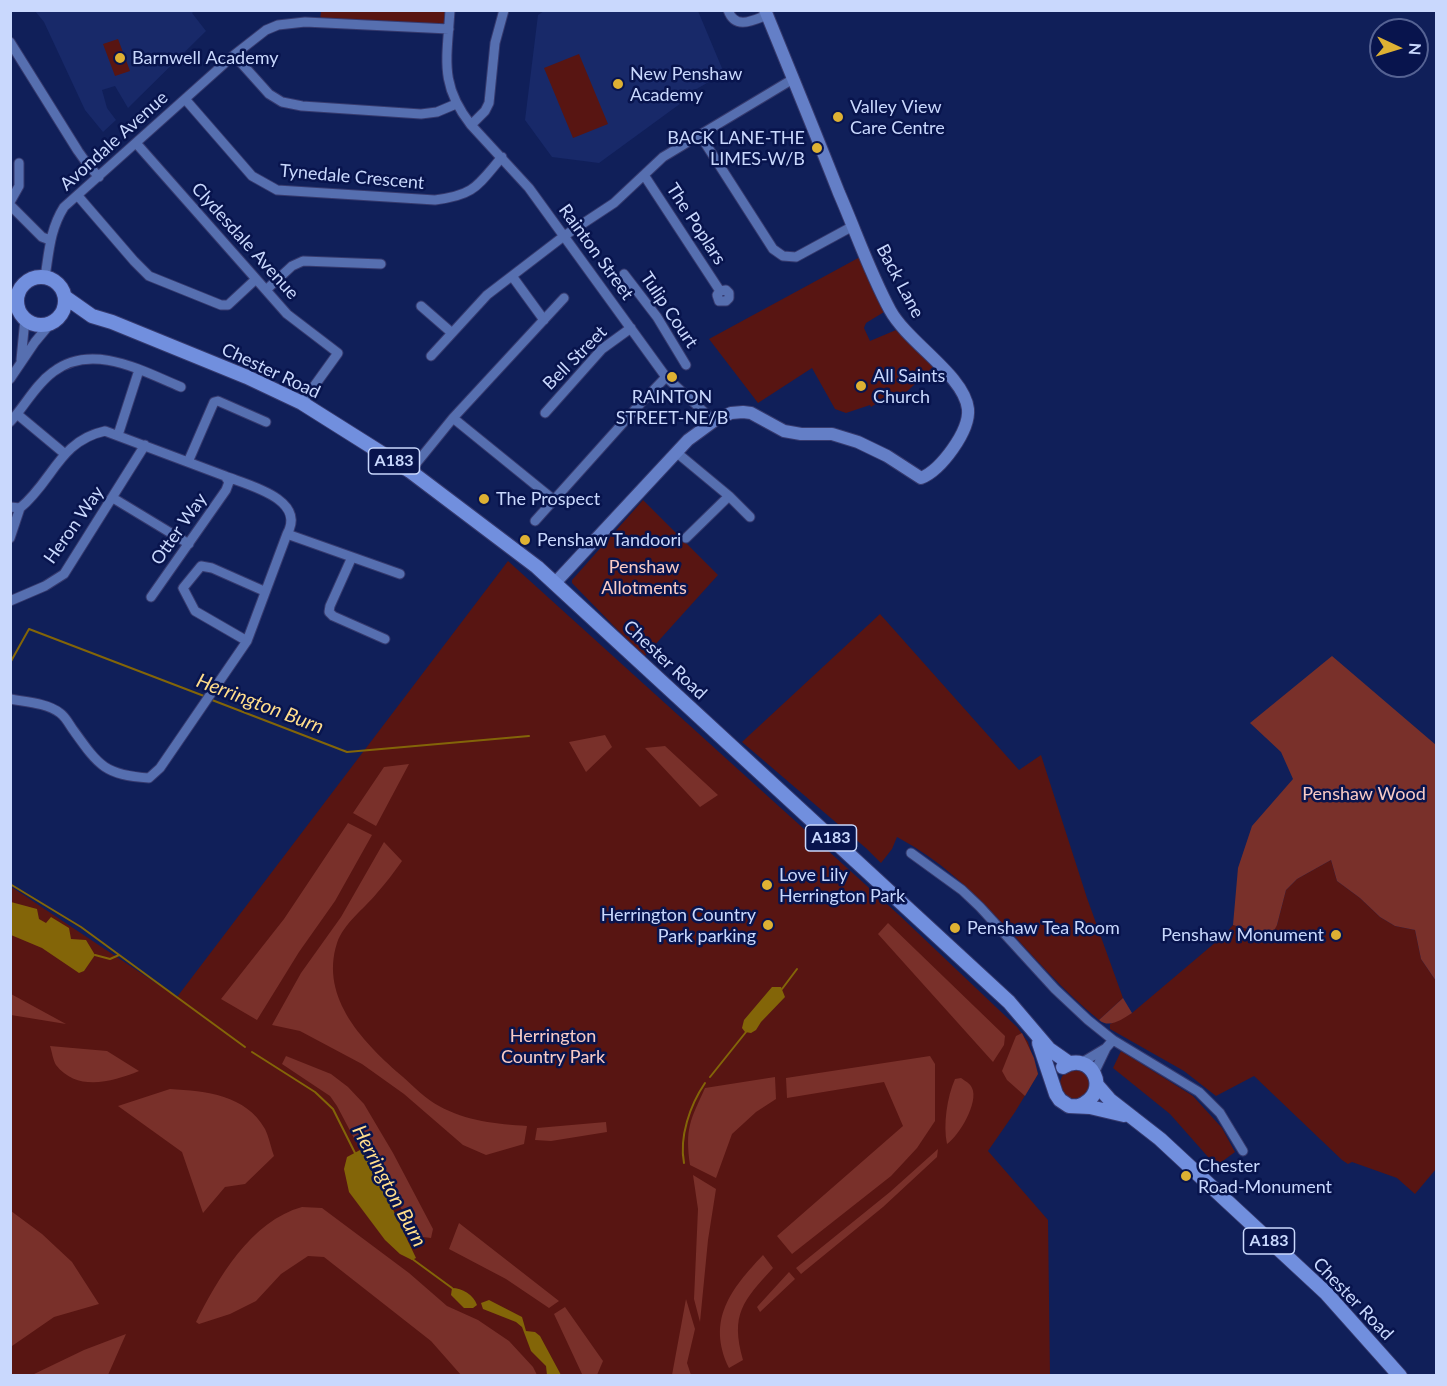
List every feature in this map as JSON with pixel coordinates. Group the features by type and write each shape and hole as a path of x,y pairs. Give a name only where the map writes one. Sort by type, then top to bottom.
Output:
{"main road":[{"path":"10,281 25,282 37,277 45,277 56,282 62,287 65,306 56,319 38,325 18,309 18,293 25,282"},
{"name":"A183","path":"65,297 92,316"},
{"name":"A183","path":"56,319 92,316"},
{"name":"Chester Road","path":"92,316 247,376 302,403 410,471 537,567 1009,1002 1036,1036 1055,1055 1075,1063"},
{"name":"Chester Road","path":"1036,1036 1053,1084"},
{"path":"1075,1063 1088,1067 1096,1079 1094,1097 1079,1106 1069,1106 1060,1100 1053,1084 1059,1070 1075,1063"},
{"name":"A183","path":"1096,1079 1110,1100 1129,1116"},
{"name":"Chester Road","path":"1079,1106 1129,1116 1160,1139 1326,1293 1400,1376"}],"street":[{"path":"320,22 321,10"},
{"name":"Rainton Street","path":"450,10 447,81 456,104 471,125 529,188 666,377 714,421"},
{"path":"471,125 485,111 489,103 497,29 504,10"},
{"path":"728,10 730,18 738,23 748,23 766,13"},
{"name":"Back Lane","path":"714,421 731,413 743,412 751,413 784,431 843,437 887,456 921,478 927,476 943,461 967,425 968,407 959,387 951,376 899,325 872,274 766,13"},
{"name":"Avondale Avenue","path":"45,277 50,240 56,221 64,207 252,40 278,25 291,22 448,29"},
{"path":"10,42 78,151 99,177"},
{"path":"234,55 268,94 282,102 421,114 437,112 456,104"},
{"path":"431,356 487,295 564,236 614,203 663,157 793,79"},
{"name":"Tynedale Crescent","path":"185,99 252,176 277,190 435,200 454,198 470,192 502,157"},
{"path":"700,135 773,249 783,256 796,257 853,226"},
{"name":"Clydesdale Avenue","path":"136,143 287,314 338,353 302,403"},
{"path":"19,163 20,186 10,204 42,237 50,240"},
{"name":"The Poplars","path":"644,175 720,291"},
{"path":"78,196 149,276 221,305 228,305 256,279"},
{"path":"266,290 292,266 303,261 381,264"},
{"name":"Tulip Court","path":"624,274 657,317 686,365"},
{"path":"512,276 544,320"},
{"path":"410,471 453,418 564,298"},
{"path":"421,306 452,333"},
{"path":"18,309 24,339 20,365"},
{"path":"10,379 35,342 56,319"},
{"name":"Bell Street","path":"545,413 602,349 633,331"},
{"path":"65,454 14,418 39,385 53,371 69,363 94,358 116,362 181,387"},
{"path":"118,435 139,370"},
{"path":"535,520 666,377"},
{"path":"188,462 214,402 218,401 266,422"},
{"path":"453,418 554,500"},
{"path":"555,584 676,452 714,421"},
{"path":"10,538 15,508 30,500 65,454 88,435 105,431 277,497 289,510 290,528 264,591 247,641 160,768 149,778 127,776 104,768 61,713 44,706 10,699"},
{"name":"Heron Way","path":"10,601 45,586 64,574 145,445"},
{"path":"676,452 729,496 750,517"},
{"name":"Otter Way","path":"151,597 226,490 229,482 227,477"},
{"path":"686,538 729,496"},
{"path":"113,498 189,544"},
{"path":"286,534 400,574"},
{"path":"352,557 330,606 330,612 333,616 385,639"},
{"path":"247,641 195,611 183,588 201,566 212,568 264,591"},
{"path":"911,853 962,890 996,923 1071,1005 1113,1040 1199,1092 1220,1113 1243,1151"},
{"path":"1075,1063 1106,1048 1113,1040"},
{"path":"1096,1079 1106,1048"}],"shaded area":[{"name":"Barnwell Academy","path":"35,11 194,11 192,13 206,31 128,108 115,86 102,90 107,108 116,120 103,132 85,110 44,22"},
{"name":"New Penshaw Academy","path":"544,11 698,11 724,73 688,94 688,98 599,163 552,157 525,120 538,15"},
{"path":"11,902 37,909 39,919 46,923 51,917 69,928 71,939 86,940 95,955 84,971 79,973 42,948 11,935"},
{"path":"772,987 781,987 785,997 756,1030 751,1033 745,1032 742,1028 744,1020"},
{"path":"360,1150 367,1155 416,1258 412,1260 400,1254 385,1240 349,1192 344,1169 347,1157"},
{"path":"452,1288 467,1293 477,1305 473,1308 464,1308 451,1295"},
{"path":"489,1300 522,1317 526,1331 535,1332 540,1336 561,1375 547,1375 546,1366 531,1351 522,1327 516,1322 483,1309 481,1303"}],"green space":[{"path":"321,11 450,11 449,29 320,22"},
{"path":"118,39 130,71 115,76 103,44"},
{"path":"579,54 608,124 573,138 544,68"},
{"path":"860,257 881,297 884,312 866,323 864,328 870,341 896,330 934,366 898,400 892,393 871,407 870,405 846,413 835,409 812,368 758,403 709,339"},
{"name":"Penshaw Allotments","path":"643,500 718,575 644,657 572,583 572,580"},
{"name":"Herrington Country Park","path":"508,561 899,915 1017,1027 1028,1042 1038,1074 988,1151 1048,1220 1050,1375 11,1375 10,886 177,997"},
{"path":"880,614 1019,770 1041,755 1087,898 1123,998 1099,1020 1073,998 979,899 954,876 927,855 897,837 892,849 881,863 742,742"},
{"name":"Penshaw Wood","path":"1332,656 1436,745 1436,981 1421,959 1415,930 1395,926 1380,917 1337,881 1331,860 1297,879 1286,890 1277,925 1268,942 1254,939 1251,930 1233,925 1238,868 1252,826 1293,779 1281,752 1250,723"},
{"path":"605,735 612,747 586,772 569,742"},
{"path":"665,746 718,795 700,807 645,748"},
{"path":"409,764 376,826 353,813 384,767"},
{"path":"348,823 372,835 335,901 299,952 257,1020 221,999 284,919"},
{"path":"384,842 402,861 340,936 333,963 334,983 340,1001 349,1019 374,1050 434,1103 471,1118 493,1123 527,1126 524,1144 486,1155 463,1145 404,1094 362,1064 300,1031 272,1025 301,973 341,917"},
{"path":"1331,860 1337,881 1380,917 1395,926 1415,930 1421,959 1436,981 1436,1169 1415,1194 1397,1178 1352,1162 1348,1164 1342,1160 1254,1076 1216,1096 1184,1071 1110,1029 1110,1024 1132,1013 1233,925 1251,930 1277,925 1286,890 1297,879"},
{"path":"888,923 1005,1036 1004,1045 993,1062 878,934"},
{"path":"11,994 66,1024 11,1015"},
{"path":"1123,998 1132,1013 1112,1023 1107,1024 1099,1020"},
{"path":"1022,1033 1034,1058 1038,1074 1025,1096 1007,1080 1002,1071 1016,1036"},
{"path":"50,1046 107,1051 139,1071 106,1081 84,1082 64,1073 56,1065"},
{"path":"1121,1051 1193,1096 1222,1128 1235,1152 1216,1166 1170,1114 1113,1068"},
{"path":"286,1056 331,1074 348,1087 364,1104 433,1229 431,1238 415,1236 384,1174 367,1149 356,1142 330,1096 282,1064"},
{"path":"930,1056 935,1064 935,1121 917,1148 891,1176 792,1254 777,1236 903,1126 884,1082 787,1098 786,1078"},
{"path":"1075,1069 1085,1074 1090,1084 1085,1094 1075,1099 1065,1094 1060,1084 1065,1074"},
{"path":"775,1077 776,1099 756,1112 732,1134 716,1178 690,1165 688,1142 690,1125 705,1088"},
{"path":"961,1078 972,1088 973,1102 967,1118 947,1144 945,1128 948,1102 955,1079"},
{"path":"170,1089 197,1091 224,1097 247,1109 265,1129 274,1156 245,1184 225,1187 203,1213 182,1152 118,1106"},
{"path":"606,1122 607,1132 551,1141 535,1140 537,1128"},
{"path":"938,1149 937,1157 883,1207 801,1274 796,1268 890,1192"},
{"path":"693,1175 716,1189 708,1240 700,1322 694,1299 698,1209"},
{"path":"302,1207 322,1208 409,1273 447,1306 478,1320 509,1341 533,1367 537,1375 461,1375 431,1341 324,1257 308,1256 281,1274 256,1301 230,1314 199,1324 196,1322 215,1287 238,1253 267,1225 284,1214"},
{"path":"11,1211 42,1234 72,1262 99,1304 54,1317 12,1346"},
{"path":"459,1223 559,1301 549,1308 506,1279 449,1249"},
{"path":"763,1255 773,1268 747,1299 742,1309 738,1331 743,1360 729,1368 720,1335 725,1306 741,1280"},
{"path":"789,1272 795,1279 760,1312 757,1307"},
{"path":"686,1299 695,1329 687,1363 691,1375 672,1375"},
{"path":"565,1307 603,1361 597,1375 582,1374 554,1314"},
{"path":"126,1334 108,1375 32,1375 84,1350"}],"waterway":[{"name":"Herrington Burn","path":"10,663 29,629 204,696"},
{"name":"Herrington Burn","path":"212,700 347,752 529,736"},
{"name":"Herrington Burn","path":"10,884 81,927 245,1047"},
{"path":"95,955 110,959 119,955"},
{"path":"782,989 797,969"},
{"path":"710,1077 746,1032"},
{"name":"Herrington Burn","path":"252,1052 315,1092 333,1109 356,1155"},
{"path":"684,1163 684,1132 695,1101 705,1083"},
{"name":"Herrington Burn","path":"411,1258 452,1288"}],"place":[{"name":"Barnwell Academy","path":"120,58"},
{"name":"New Penshaw Academy","path":"618,84"},
{"name":"Valley View Care Centre","path":"838,117"},
{"name":"BACK LANE-THE LIMES-W/B","path":"817,148"},
{"name":"RAINTON STREET-NE/B","path":"672,377"},
{"name":"All Saints Church","path":"861,386"},
{"name":"The Prospect","path":"484,499"},
{"name":"Penshaw Tandoori","path":"525,540"},
{"name":"Love Lily Herrington Park","path":"767,885"},
{"name":"Herrington Country Park parking","path":"768,925"},
{"name":"Penshaw Tea Room","path":"955,928"},
{"name":"Penshaw Monument","path":"1336,935"},
{"name":"Chester Road-Monument","path":"1186,1176"}]}
